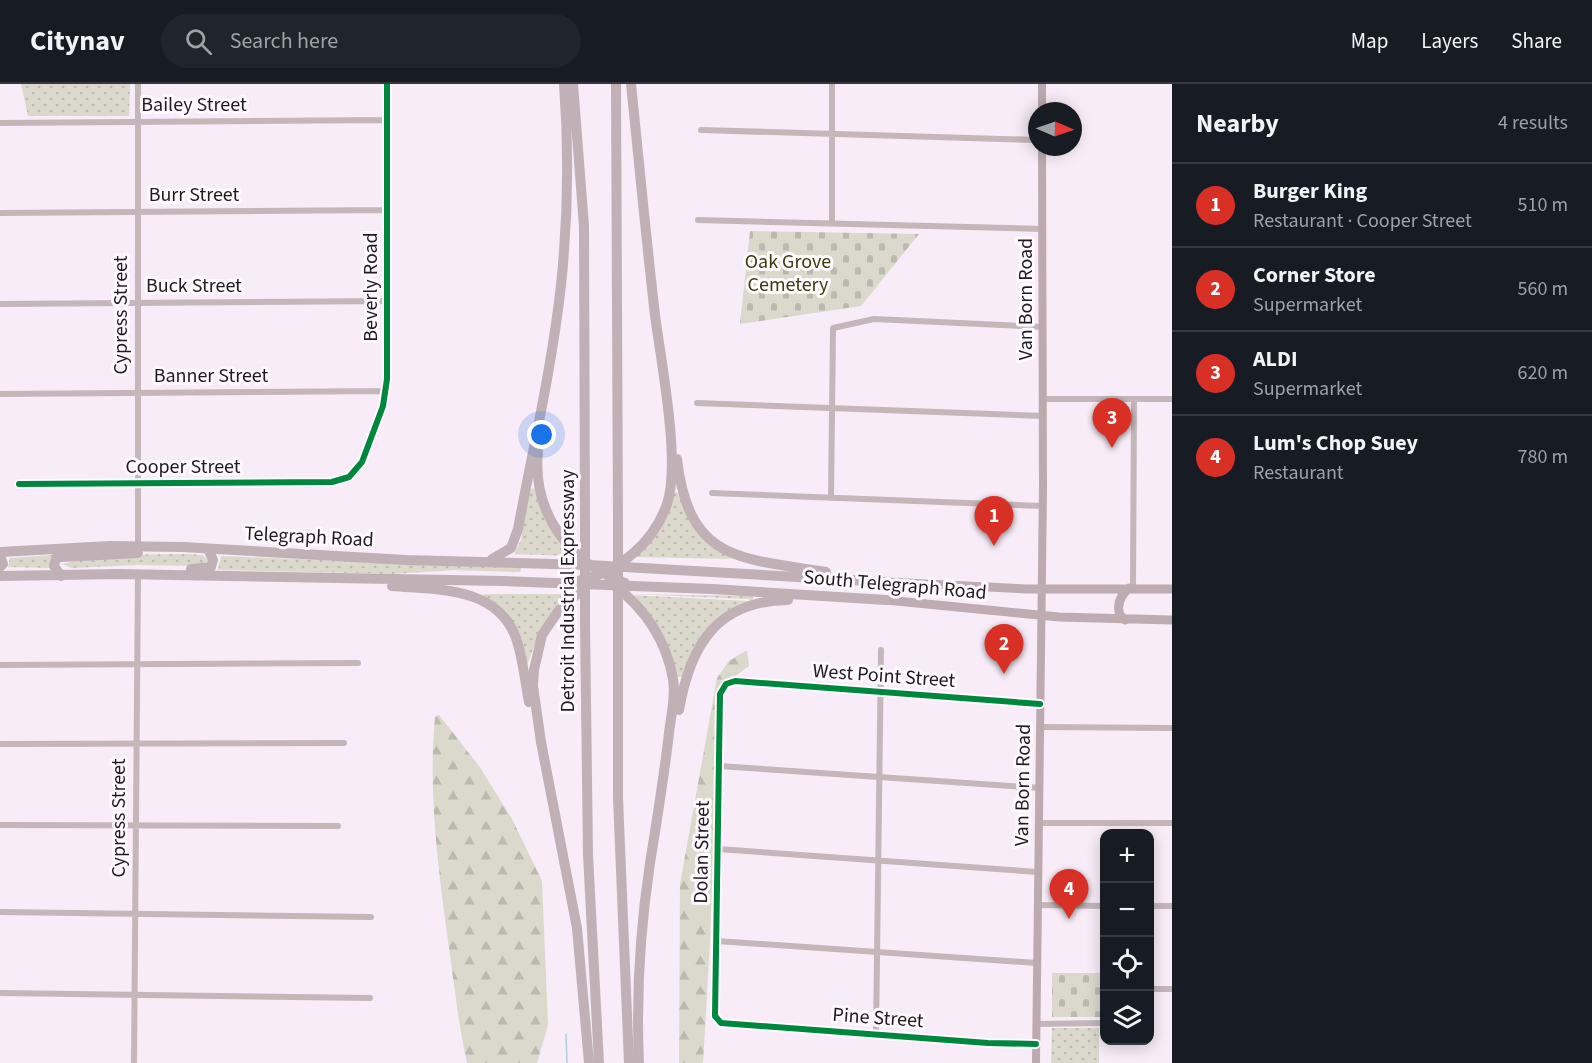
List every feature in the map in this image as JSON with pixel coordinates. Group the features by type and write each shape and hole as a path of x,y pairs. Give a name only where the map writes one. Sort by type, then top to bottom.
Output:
{"highway":[{"path":"486,561 507,552 515,542 539,422 559,297 565,231 564,84"},
{"name":"Detroit Industrial Expressway","path":"573,84 584,226 588,845 599,1063"},
{"path":"616,84 621,901 629,1063"},
{"path":"631,84 669,418 682,496 699,528 716,544 748,560 881,581"},
{"path":"589,1063 577,928 541,742 534,678 542,634 559,610 645,542 661,518 667,503 671,465 669,418"},
{"path":"539,422 537,473 550,521 566,544 615,586 649,621 661,638 668,658 674,693 668,754 642,921 639,974 639,1063"},
{"name":"Telegraph Road","path":"0,554 138,546 406,560 615,567"},
{"path":"62,576 54,566 56,558 61,556 152,552 171,547"},
{"path":"98,575 124,567 206,568 213,564 208,549"},
{"path":"0,554 3,564 0,567"},
{"path":"562,564 639,587"},
{"name":"South Telegraph Road","path":"615,567 881,581"},
{"path":"562,583 640,568"},
{"name":"Telegraph Road","path":"0,576 138,574 615,586"},
{"path":"320,579 468,593 493,607 507,621 516,639 531,711 541,742"},
{"name":"South Telegraph Road","path":"615,586 881,600"},
{"path":"668,754 688,666 705,636 723,620 742,608 777,600 881,600"}],"main road":[{"path":"1042,84 1042,102"},
{"name":"Van Born Road","path":"1036,1063 1041,727 1042,156"},
{"name":"South Telegraph Road","path":"881,581 1041,589 1172,589"},
{"path":"1125,620 1120,615 1118,605 1123,593 1131,588"},
{"name":"South Telegraph Road","path":"881,600 1041,616 1125,620 1172,618"}],"street":[{"name":"Cypress Street","path":"138,84 138,546"},
{"name":"Beverly Road","path":"346,478 362,462 376,428 385,391 388,301 387,84"},
{"path":"832,84 832,223"},
{"name":"Bailey Street","path":"0,123 387,120"},
{"path":"701,130 1028,140"},
{"name":"Burr Street","path":"0,213 387,210"},
{"path":"698,220 1042,229"},
{"name":"Buck Street","path":"0,303 388,301"},
{"path":"831,498 831,331 834,327 874,319 1043,327"},
{"name":"Banner Street","path":"0,394 385,391"},
{"path":"1043,399 1172,399"},
{"path":"1131,588 1134,399"},
{"path":"697,403 1043,416"},
{"name":"Cooper Street","path":"19,484 332,482 346,478"},
{"path":"712,493 1042,506"},
{"name":"Cypress Street","path":"135,1063 138,574"},
{"path":"876,1034 881,650"},
{"path":"0,664 358,663"},
{"name":"West Point Street","path":"726,684 735,681 1040,704"},
{"name":"Dolan Street","path":"718,1021 715,1016 720,694 726,684"},
{"path":"1041,727 1172,728"},
{"path":"0,744 344,743"},
{"path":"720,766 1040,788"},
{"path":"1040,823 1172,823"},
{"path":"0,825 338,826"},
{"path":"718,849 1038,872"},
{"path":"1038,905 1100,906"},
{"path":"1154,906 1172,906"},
{"path":"0,912 371,917"},
{"path":"717,941 1037,963"},
{"path":"1154,989 1172,989"},
{"path":"0,993 370,998"},
{"name":"Pine Street","path":"718,1021 988,1043 1036,1044"},
{"path":"1036,1024 1100,1023"}],"green space":[{"path":"21,84 130,84 129,116 28,116"},
{"name":"Oak Grove Cemetery","path":"750,231 919,234 861,306 740,324"},
{"path":"534,488 546,522 572,556 514,554 521,540 529,490"},
{"path":"675,492 678,493 687,515 731,559 635,557"},
{"path":"52,555 49,568 8,567 10,558"},
{"path":"97,555 203,555 208,561 196,566 137,565 72,568 62,564"},
{"path":"221,556 521,568 520,572 455,570 392,574 218,570"},
{"path":"484,594 569,594 541,628 528,663 525,663 521,644 483,596"},
{"path":"629,594 752,596 753,599 750,602 749,599"},
{"path":"630,595 748,601 748,603 706,632 693,651 682,677 677,677"},
{"path":"747,650 749,666 719,688 710,942 703,1063 679,1063 680,884 717,678 729,661"},
{"path":"439,715 479,766 512,819 542,881 548,1025 537,1063 467,1063 448,941 435,829 433,745 435,717"},
{"path":"1052,973 1100,973 1100,1017 1052,1017"},
{"path":"1052,1028 1099,1028 1099,1063 1051,1063"}],"waterway":[{"path":"566,1034 567,1063"}],"cycle path":[{"path":"19,484 332,482 349,477 362,462 383,406 387,379 387,84"},
{"path":"1036,1044 988,1043 721,1023 715,1016 720,694 726,684 735,681 1040,704"}],"place":[{"name":"ALDI","path":"1112,448"},
{"name":"Burger King","path":"994,546"},
{"name":"Corner Store","path":"1004,674"},
{"name":"Lum's Chop Suey","path":"1069,919"}]}
